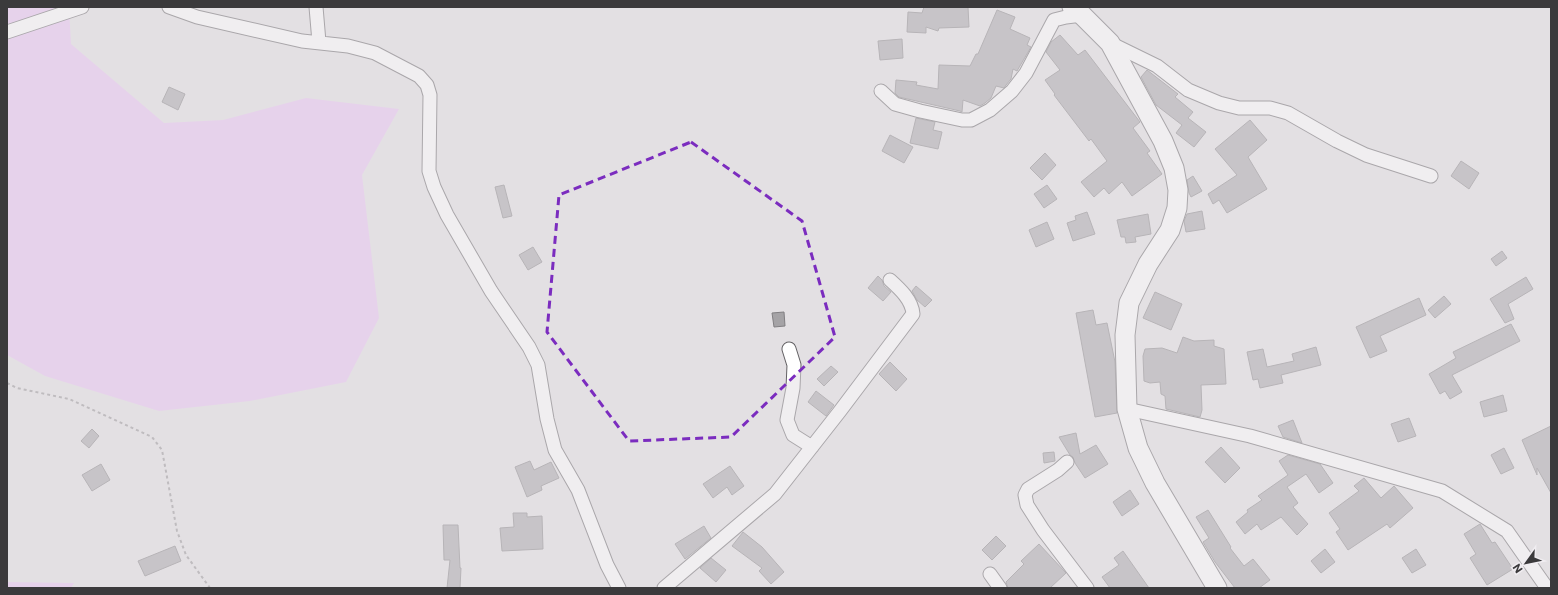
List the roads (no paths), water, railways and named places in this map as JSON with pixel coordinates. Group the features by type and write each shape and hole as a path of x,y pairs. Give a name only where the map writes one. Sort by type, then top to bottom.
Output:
{"main road":[{"path":"1077,11 1110,43 1163,141 1174,168 1178,190 1177,208 1170,230 1148,264 1129,303 1125,335 1127,409 1138,448 1155,483 1217,588"}],"street":[{"path":"7,32 82,7"},
{"path":"169,7 197,17 302,42 319,42 348,46 375,53 419,76 427,85 430,95 430,171 434,187 447,215 490,291 529,347 538,365 547,419 555,450 578,490 607,565 619,588"},
{"path":"316,7 319,42"},
{"path":"881,91 894,104 962,120 971,120 990,110 1012,91 1026,73 1054,20 1066,17 1077,11"},
{"path":"1110,43 1157,66 1188,90 1219,103 1239,108 1270,108 1288,113 1337,141 1366,155 1432,176"},
{"path":"664,588 775,494 913,314 913,307 901,290 890,280"},
{"path":"789,349 794,365 793,388 787,420 793,434 812,447"},
{"path":"1127,409 1250,436 1442,491 1507,531 1547,588"},
{"path":"1066,462 1058,470 1028,488 1025,495 1028,505 1043,530 1087,588"},
{"path":"990,574 1000,588"}]}
